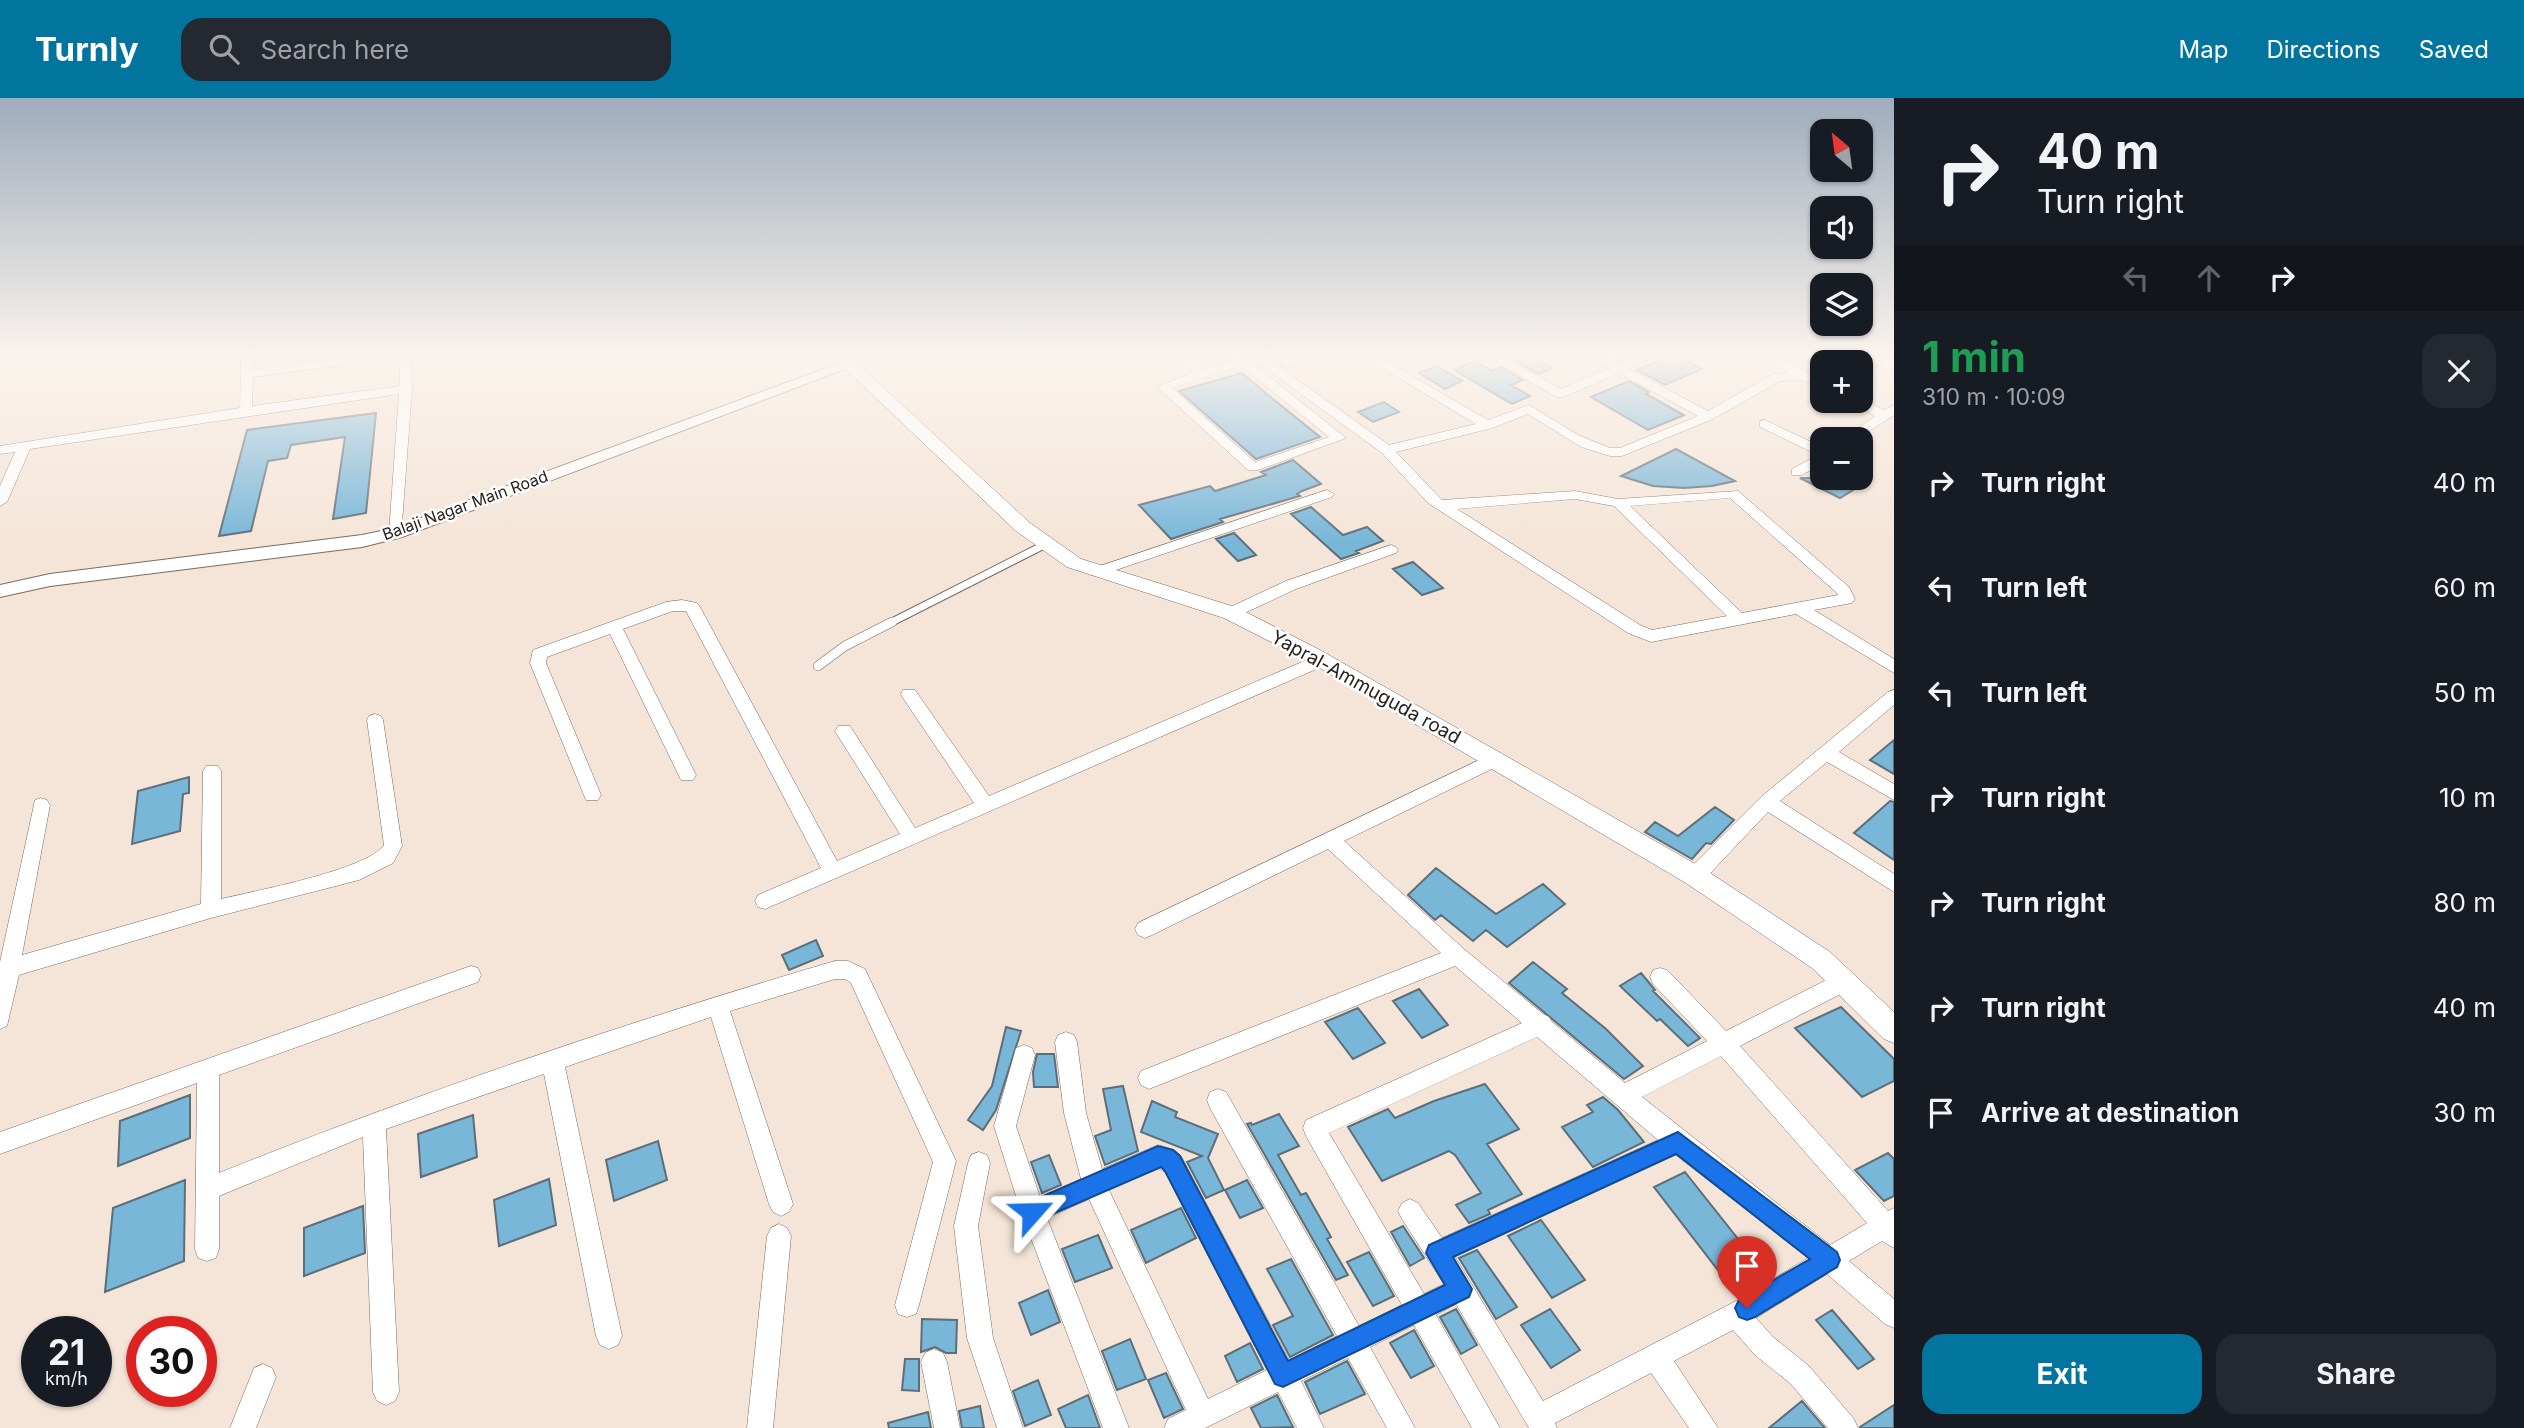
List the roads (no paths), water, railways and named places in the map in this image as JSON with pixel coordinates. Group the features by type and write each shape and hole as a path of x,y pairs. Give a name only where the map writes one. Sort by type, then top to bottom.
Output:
{"main road":[{"name":"Yapral-Ammuguda road","path":"906,418 1023,527 1074,563 1231,613 1322,660 1496,759 1695,876 1821,960 1894,1030"}],"street":[{"path":"0,450 202,418"},
{"path":"396,533 404,418"},
{"name":"Balaji Nagar Main Road","path":"0,592 50,580 362,541 396,533 694,418"},
{"path":"1198,418 1253,467 1339,438 1314,418"},
{"path":"1342,418 1387,450 1439,504 1634,629 1651,636 1847,599 1844,591 1733,494 1618,503 1575,495 1460,505 1439,504"},
{"path":"1476,418 1488,425"},
{"path":"1387,450 1488,425 1505,418"},
{"path":"1561,418 1596,450 1610,453 1622,452 1703,418"},
{"path":"1765,424 1810,446"},
{"path":"0,502 24,447"},
{"path":"1797,472 1810,465"},
{"path":"1096,572 1327,494"},
{"path":"1618,503 1741,621"},
{"path":"1231,613 1291,585 1391,550"},
{"path":"592,795 538,658 543,651 671,606 692,607 833,872"},
{"path":"1800,610 1894,667"},
{"path":"614,626 687,775"},
{"path":"765,901 1322,660"},
{"path":"909,694 986,806"},
{"path":"1695,876 1767,802 1893,700"},
{"path":"4,970 211,910 359,872 386,857 393,846 375,720"},
{"path":"844,731 912,838"},
{"path":"1827,752 1894,793"},
{"path":"1145,929 1496,759"},
{"path":"211,910 212,771"},
{"path":"1767,802 1894,884"},
{"path":"0,1019 4,970 41,805"},
{"path":"1329,839 1458,956 1542,1024 1678,1142 1829,1260 1894,1315"},
{"path":"1149,1078 1458,956"},
{"path":"207,1189 374,1122 719,1005 835,970 848,970 858,976 945,1161 907,1304"},
{"path":"0,1143 471,975"},
{"path":"1409,1211 1461,1289 1540,1423 1655,1356 1891,1227 1660,977"},
{"path":"1624,1095 1844,981"},
{"path":"719,1005 781,1204"},
{"path":"1487,1428 1314,1128 1542,1024"},
{"path":"1066,1042 1075,1113 1094,1184 1202,1416"},
{"path":"1024,1055 1005,1126 1032,1212 1116,1428"},
{"path":"553,1063 609,1336"},
{"path":"207,1249 208,1068"},
{"path":"1218,1100 1402,1428"},
{"path":"374,1122 386,1392"},
{"path":"1437,1253 1678,1142"},
{"path":"1032,1212 1158,1156 1173,1164 1311,1428"},
{"path":"979,1163 966,1226 980,1338 1010,1428"},
{"path":"760,1428 779,1236"},
{"path":"1177,1428 1461,1289"},
{"path":"1736,1314 1764,1346 1800,1375 1846,1428"},
{"path":"1655,1356 1705,1428"},
{"path":"934,1362 947,1428"},
{"path":"243,1428 263,1377"}],"lane":[{"path":"818,666 845,646 1046,544"}]}
